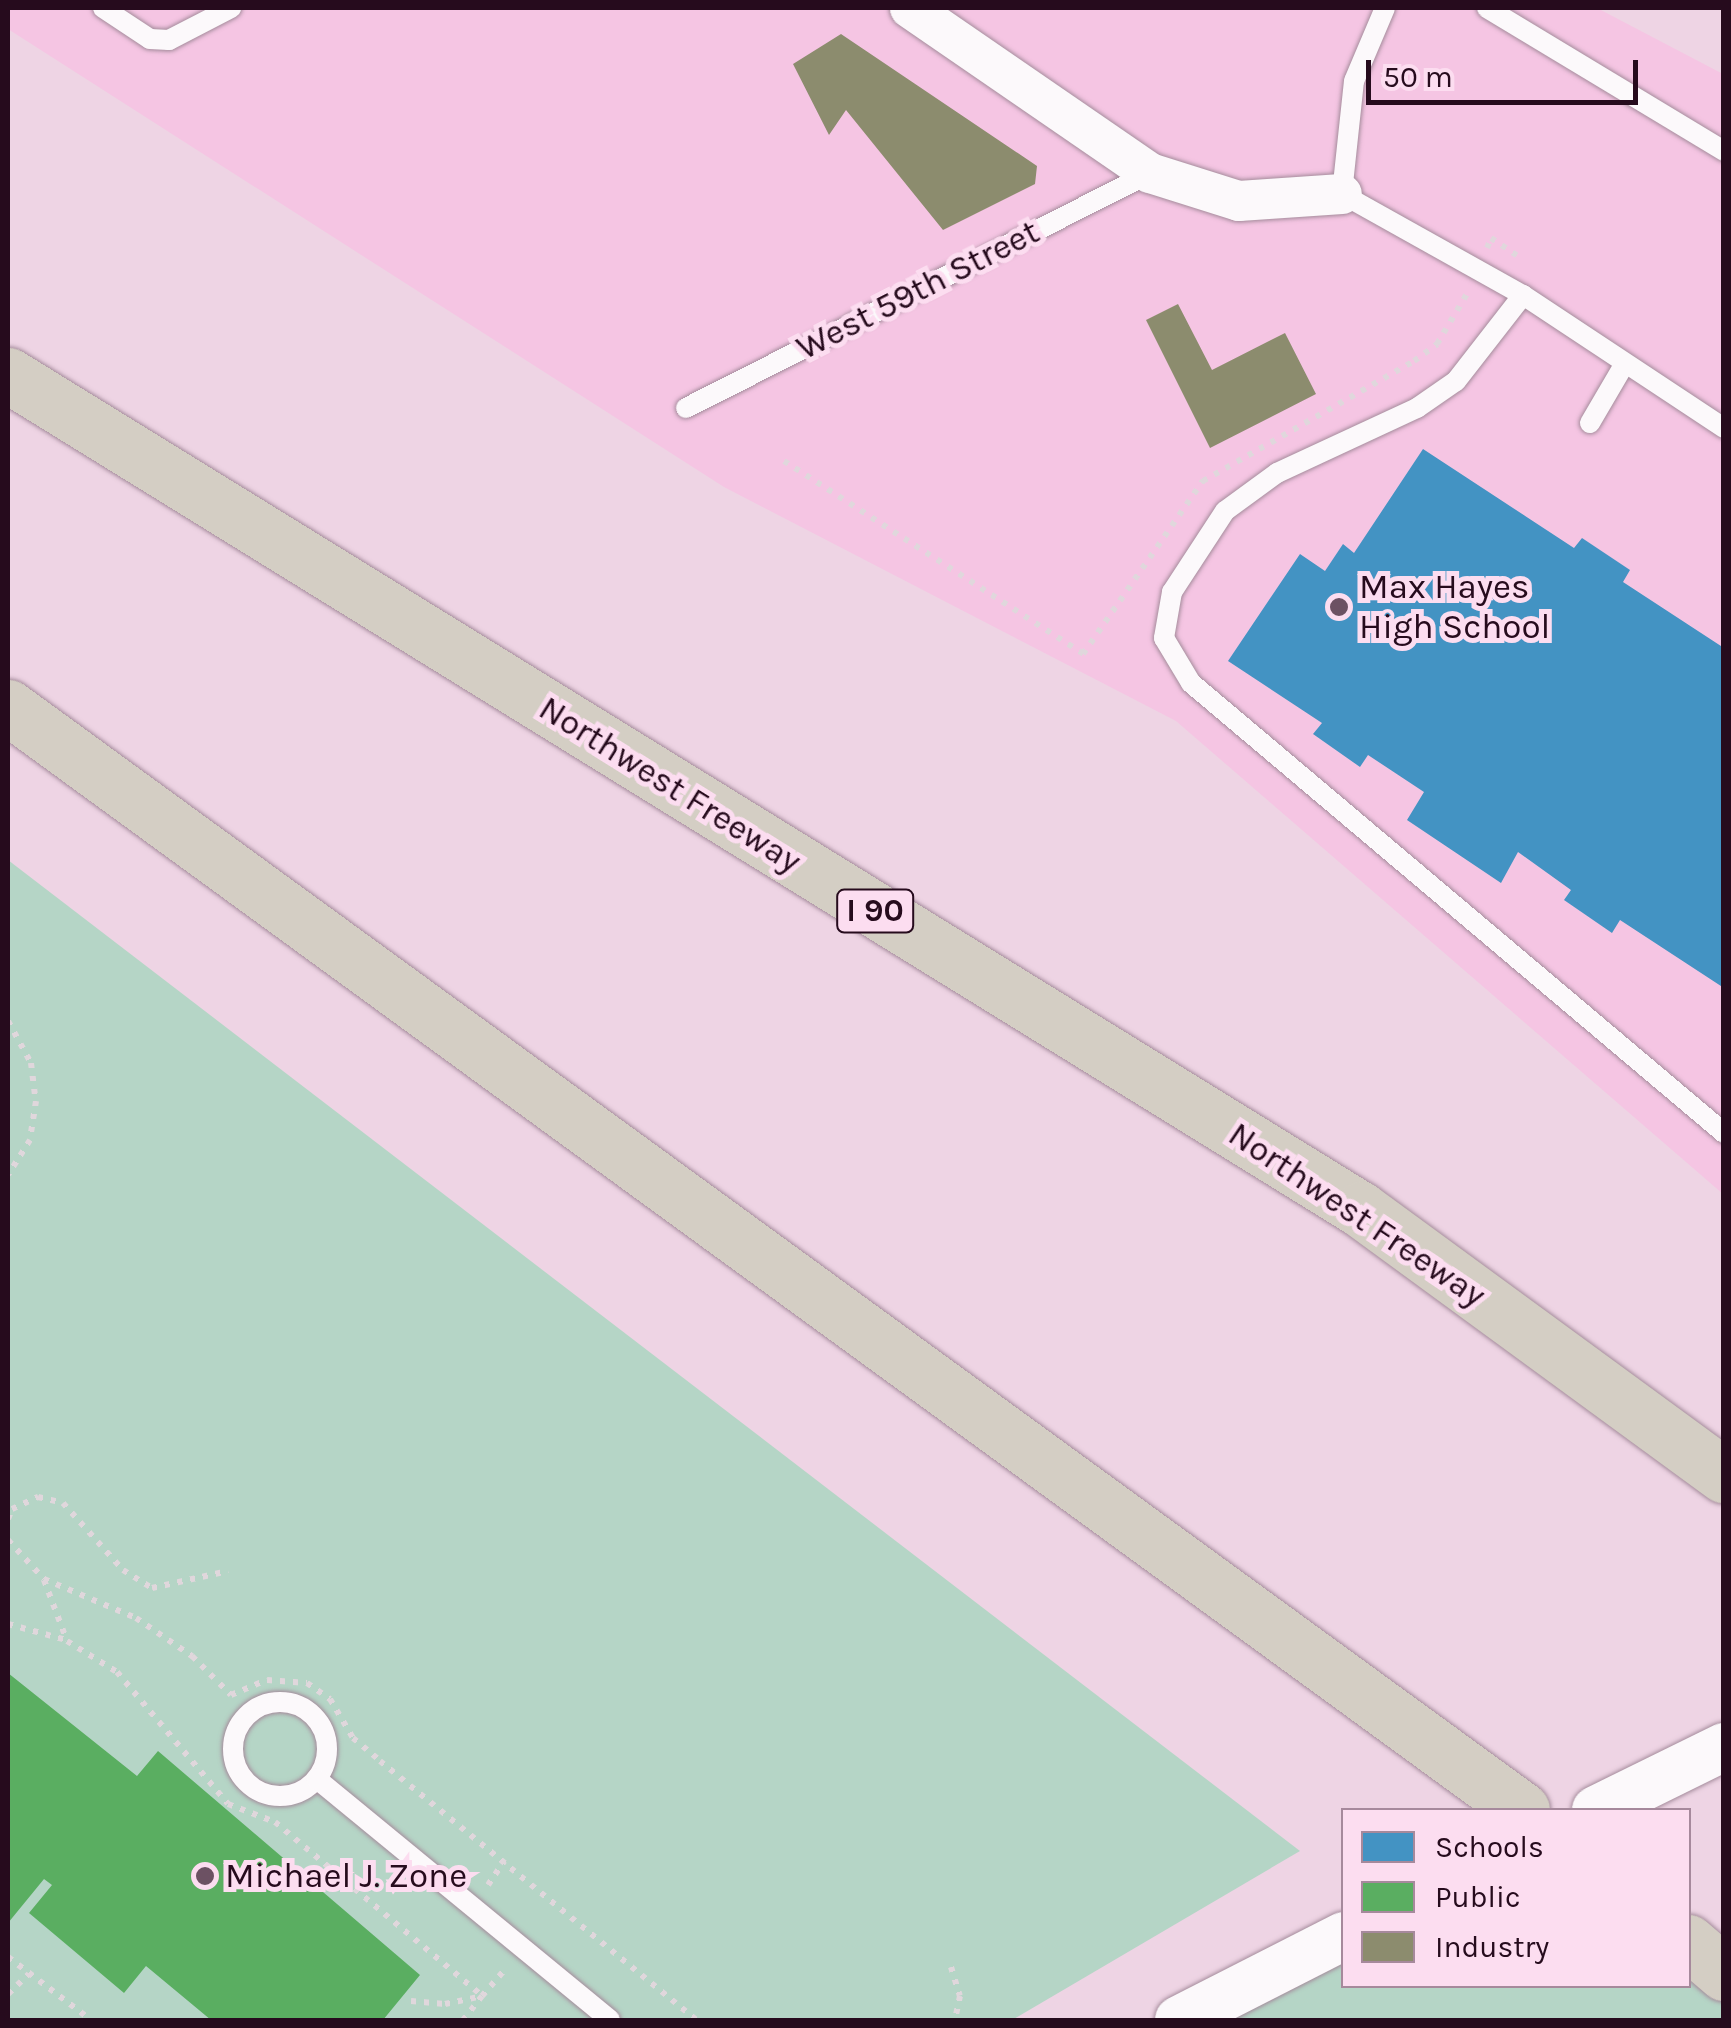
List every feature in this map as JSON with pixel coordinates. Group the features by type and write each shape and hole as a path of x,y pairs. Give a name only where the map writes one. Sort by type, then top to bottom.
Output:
{"highway":[{"name":"Northwest Freeway","path":"8,375 1360,1209 1724,1475"},
{"path":"8,707 1519,1808"},
{"path":"1691,1945 1724,1973"}],"street":[{"path":"910,8 1150,173 1239,201 1342,194"},
{"path":"1600,1808 1721,1748"},
{"path":"1179,2020 1341,1938"}],"lane":[{"path":"103,8 150,39 169,40 230,8"},
{"path":"1385,8 1354,80 1342,194 1523,295 1724,428"},
{"path":"1487,8 1724,151"},
{"name":"West 59th Street","path":"686,408 1150,173"},
{"path":"1523,295 1456,380 1417,408 1277,474 1225,511 1172,592 1164,638 1191,683 1724,1133"},
{"path":"1590,424 1625,363"},
{"path":"276,1702 311,1713 328,1745 317,1780 285,1796 250,1786 233,1753 244,1719 276,1702"},
{"path":"317,1780 610,2020"}],"path":[{"path":"784,461 1083,654 1202,481 1414,361 1447,332 1470,288"},
{"path":"8,1021 31,1063 36,1101 30,1140 8,1175"},
{"path":"8,1519 12,1509 38,1497 63,1503 123,1570 152,1588 228,1571"},
{"path":"8,1540 44,1579 67,1641"},
{"path":"44,1579 136,1618 192,1656 231,1695 267,1680 306,1683 345,1717 353,1738 698,2020"},
{"path":"8,1624 67,1641 139,1696 228,1804 275,1822 482,1996"},
{"path":"488,1885 504,1861"},
{"path":"463,2020 516,1956"},
{"path":"8,1957 91,2020"},
{"path":"951,1967 960,1996 955,2020"},
{"path":"8,1994 28,1974"},
{"path":"411,2001 445,2004 482,1996"}],"shaded area":[{"path":"8,8 1597,8 1723,74 1723,1194 1176,721 724,487 8,29"}],"green space":[{"path":"8,860 1300,1851 1012,2020 8,2020"},
{"path":"1341,1937 1341,1988 1691,1988 1691,1944 1723,1973 1723,2020 1179,2020"}],"building: Schools":[{"path":"1423,449 1574,548 1582,538 1630,570 1623,582 1724,648 1724,988 1620,920 1612,933 1564,900 1571,890 1518,852 1501,883 1407,820 1424,792 1368,755 1360,767 1313,734 1322,723 1228,661 1300,554 1325,571 1343,544 1354,553"}],"building: Public":[{"path":"8,1673 137,1776 158,1751 420,1975 383,2020 211,2020 146,1966 124,1993 29,1913 52,1885 44,1879 8,1923"}],"building: Industry":[{"path":"841,34 1037,166 1035,184 943,230 846,110 829,135 793,64"},
{"path":"1178,304 1212,370 1285,333 1316,394 1210,448 1146,320"}],"place":[{"name":"Max Hayes High School","path":"1339,607"},
{"name":"Michael J. Zone","path":"205,1876"}]}
